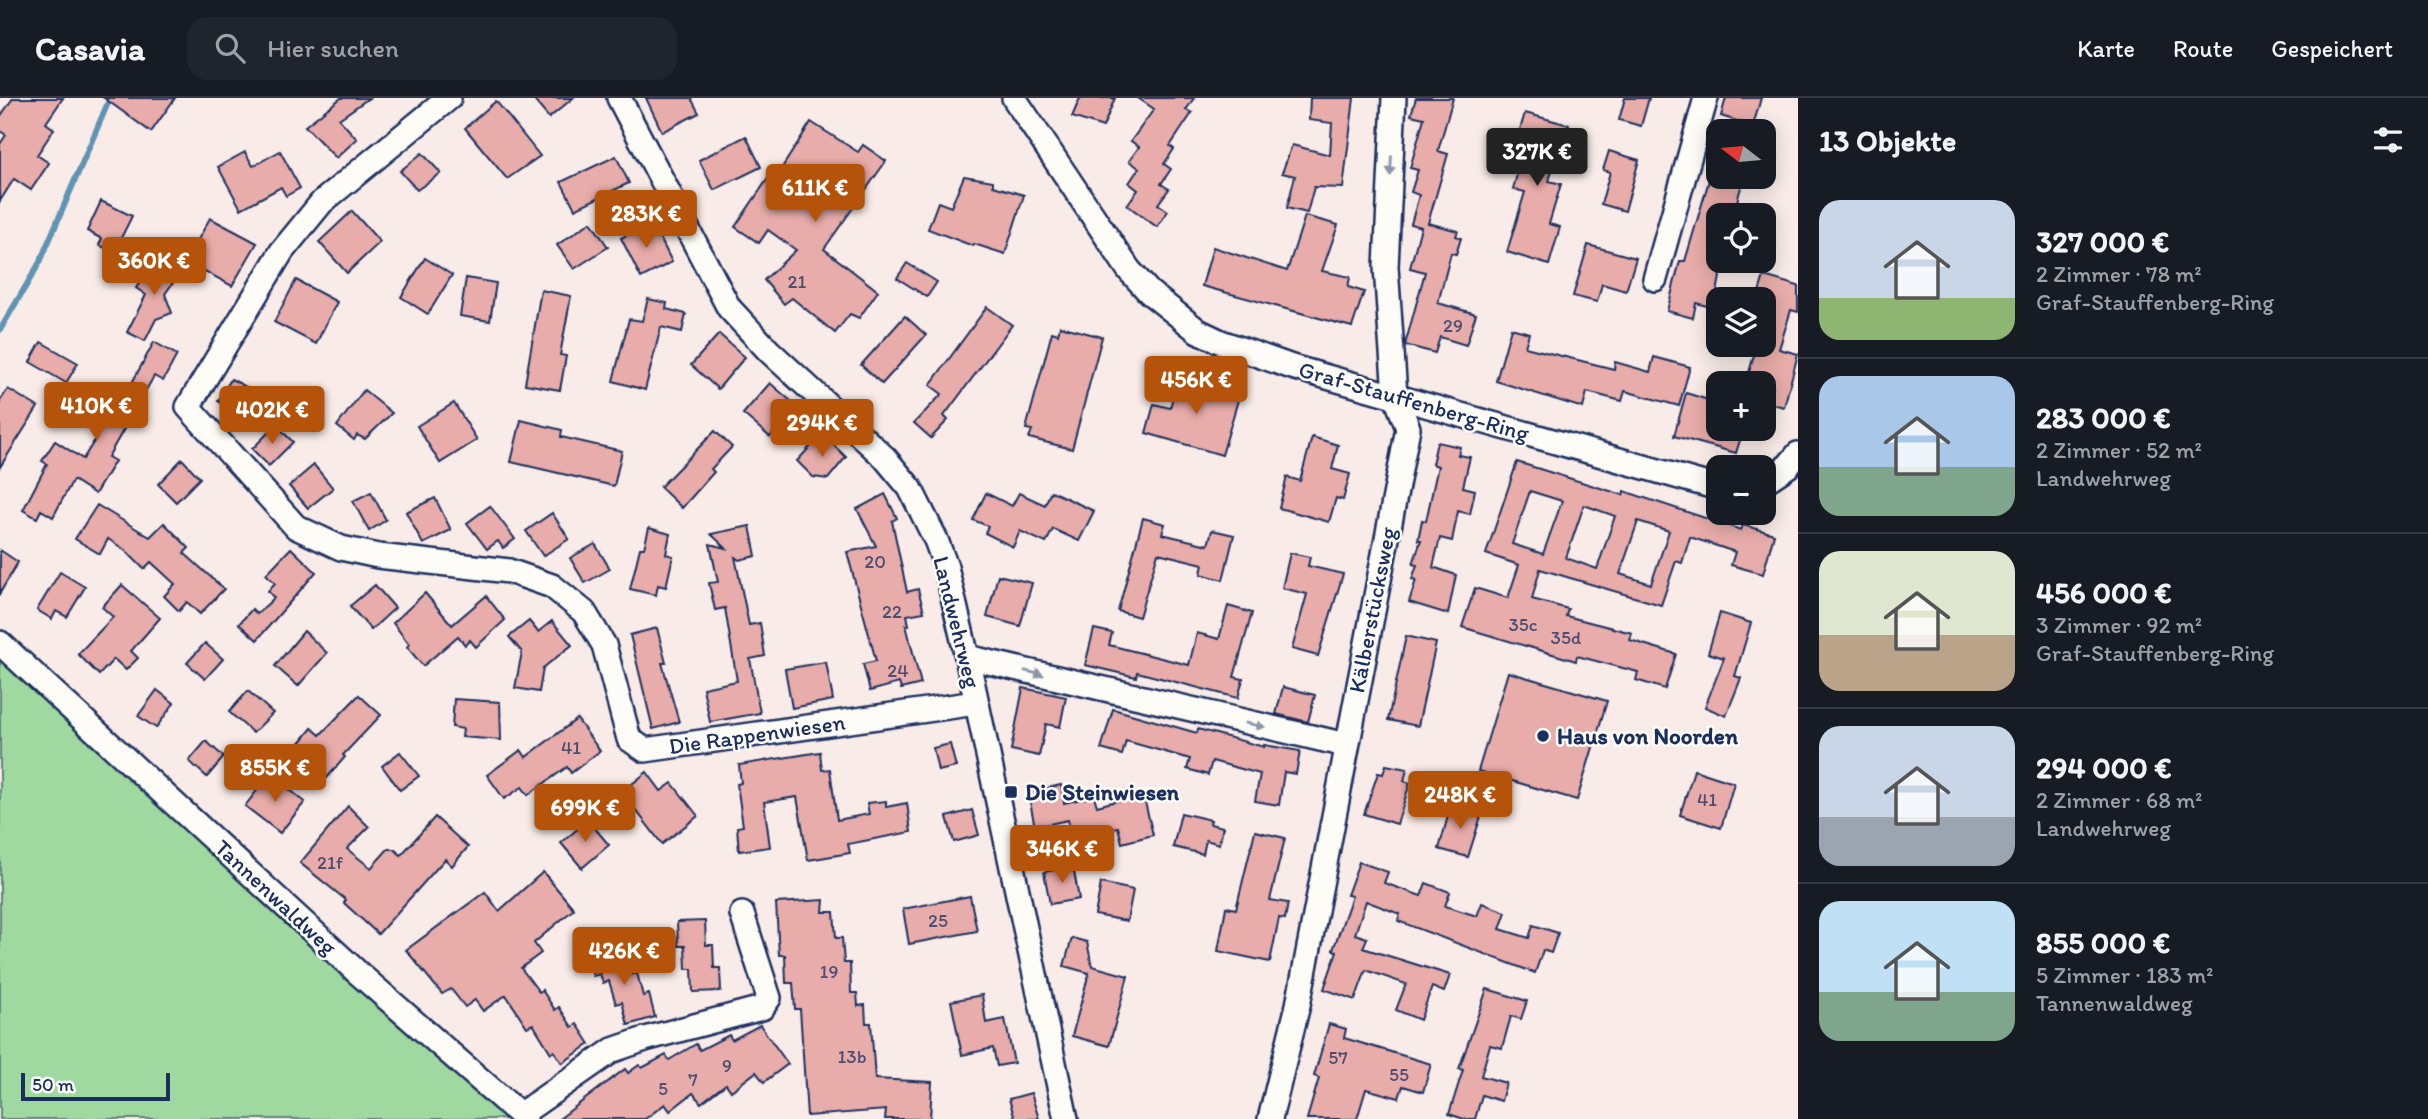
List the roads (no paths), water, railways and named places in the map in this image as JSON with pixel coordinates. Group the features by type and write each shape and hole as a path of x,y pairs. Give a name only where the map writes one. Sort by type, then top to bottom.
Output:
{"street":[{"name":"Die Rappenwiesen","path":"449,98 322,202 282,251 188,407 296,527 341,548 378,556 509,570 552,586 584,612 604,645 629,739 645,750 976,703"},
{"name":"Landwehrweg","path":"619,98 729,309 769,351 885,458 910,488 946,567 1066,1119"},
{"name":"Graf-Stauffenberg-Ring","path":"1014,98 1129,270 1149,292 1198,331 1292,367 1706,485"},
{"name":"Kälberstücksweg","path":"1270,1119 1298,1005 1408,428 1395,395 1387,267 1394,98"},
{"path":"1655,279 1706,98"},
{"path":"1776,474 1788,466 1798,454"},
{"name":"Tannenwaldweg","path":"0,643 357,972 523,1117"},
{"path":"967,657 1346,745"},
{"path":"523,1117 613,1050 762,1008 769,998 742,914"}],"waterway":[{"path":"0,330 40,262 110,98"}],"place":[{"name":"Haus von Noorden","path":"1543,736"},
{"name":"Die Steinwiesen","path":"1011,792"}]}
